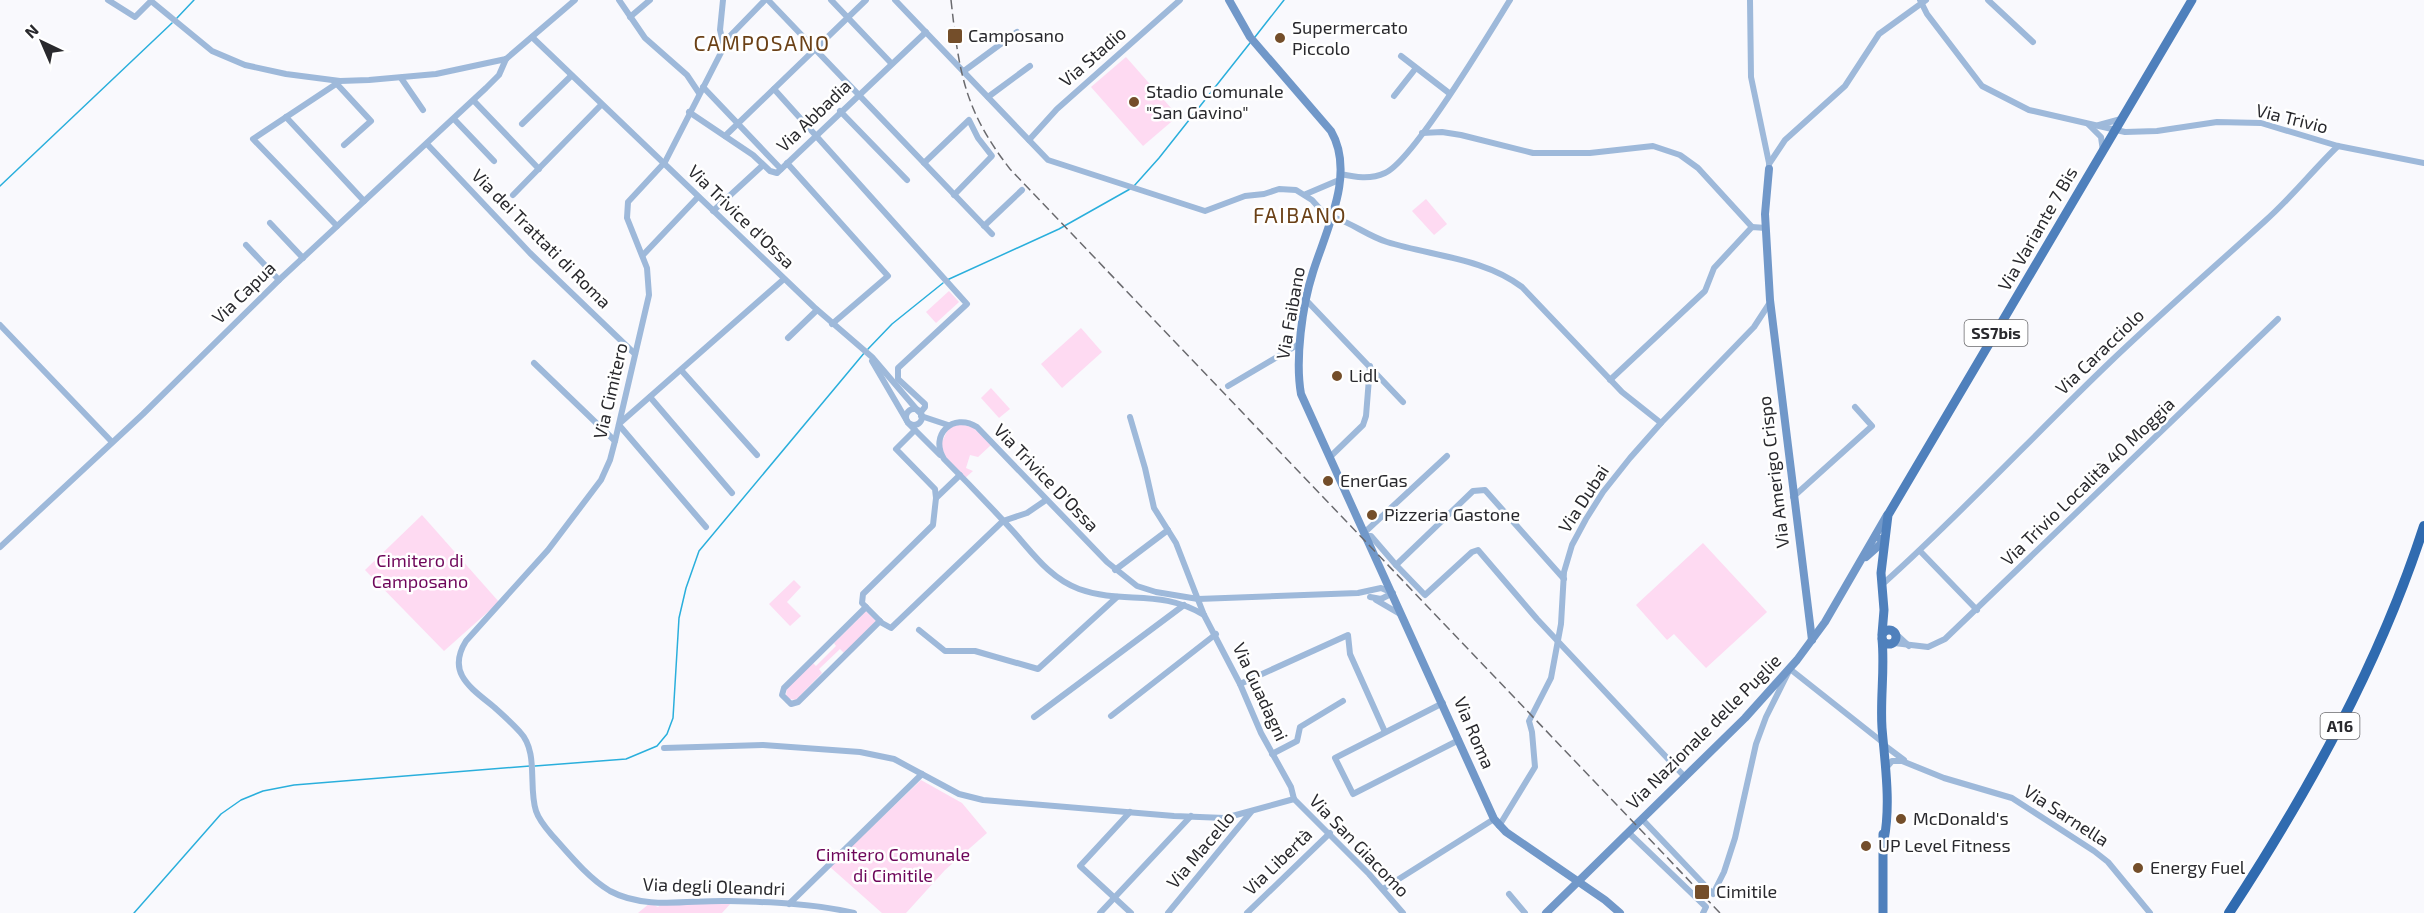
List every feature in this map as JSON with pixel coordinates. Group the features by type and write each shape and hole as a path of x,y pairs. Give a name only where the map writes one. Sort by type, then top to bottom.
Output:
{"highway":[{"name":"A16","path":"2229,913 2289,820 2333,741 2390,618 2424,526"},
{"name":"A16","path":"2237,913 2294,824 2339,744 2378,662 2424,547"}],"main road":[{"name":"Via Variante 7 Bis","path":"1883,913 1884,840 1881,779 1884,662 1882,637 1884,541 1888,514 2192,0"},
{"name":"Via Variante 7 Bis","path":"1884,610 1894,638 1884,662"},
{"path":"1882,637 1887,644 1894,638"},
{"name":"Via Variante 7 Bis","path":"1883,743 1889,755 1886,768 1884,840"},
{"name":"Via Variante 7 Bis","path":"1881,779 1889,755"}],"street":[{"path":"108,0 135,17 152,0 198,41 227,59 264,69 338,82 436,74 506,59 575,0"},
{"path":"629,0 621,3 651,45 687,75 738,124 779,171"},
{"path":"630,17 650,0"},
{"path":"723,0 720,30 724,46"},
{"path":"766,0 992,234"},
{"name":"Via Cimitero","path":"531,757 525,737 464,681 459,666 461,651 470,636 548,550 601,480 615,441 649,295 650,282 643,255 627,218 626,207 630,198 663,164 724,46 737,27 766,0"},
{"path":"831,0 891,63"},
{"path":"725,136 866,0"},
{"path":"895,0 1048,160 1206,211 1245,196 1280,189 1296,190 1306,194 1332,219 1386,242 1479,265 1505,274 1522,287 1610,380 1661,423"},
{"name":"Via Stadio","path":"1029,140 1057,109 1180,0"},
{"name":"Via Faibano","path":"1229,0 1252,40 1331,131 1339,149 1339,177 1332,219 1312,273 1299,344 1298,376 1301,394 1357,516"},
{"path":"1306,194 1339,177 1369,178 1385,173 1402,160 1510,0"},
{"path":"1750,0 1751,77 1769,166"},
{"path":"1988,0 2032,42"},
{"path":"1769,166 1785,140 1845,86 1879,34 1922,1 1927,15 1982,86 2029,110 2115,130"},
{"name":"Via Abbadia","path":"689,112 770,171 779,171 926,32"},
{"path":"961,69 1017,32"},
{"name":"Via Trivice d'Ossa","path":"532,37 784,279 871,358"},
{"path":"1401,56 1449,93"},
{"name":"Via Capua","path":"0,548 279,279 474,100 499,75 506,59"},
{"path":"988,97 1030,66"},
{"path":"1394,96 1416,68"},
{"path":"522,124 571,76"},
{"path":"401,78 423,110"},
{"path":"337,226 253,139 319,97 338,82"},
{"path":"338,82 371,121 344,145"},
{"path":"774,89 967,304 898,369 898,379 926,407 920,413 918,424 908,422"},
{"path":"474,100 539,169"},
{"path":"513,195 601,105"},
{"path":"840,111 907,180"},
{"path":"286,117 364,201"},
{"path":"454,119 494,161"},
{"path":"2091,125 2121,119"},
{"path":"924,164 969,120 978,138 992,156 954,195"},
{"name":"Via Trivio","path":"2115,130 2157,131 2217,122 2261,123 2338,146 2424,163"},
{"path":"2091,125 2101,137 2103,151"},
{"path":"1422,133 1442,132 1461,135 1533,153 1590,153 1653,146 1680,155 1698,168 1752,227 1766,228"},
{"name":"Via dei Trattati di Roma","path":"427,144 530,253 635,354"},
{"name":"Via Caracciolo","path":"1883,578 1920,551 2107,365 2266,220 2338,146"},
{"path":"787,163 888,276 832,324"},
{"path":"713,211 764,165"},
{"name":"Via Amerigo Crispo","path":"1769,166 1766,228 1770,300 1812,640"},
{"path":"984,226 1022,190"},
{"path":"643,255 698,197"},
{"path":"270,223 303,258"},
{"path":"1610,380 1705,291 1714,268 1752,227"},
{"path":"246,245 279,279"},
{"path":"706,527 619,424 784,279"},
{"name":"Via Dubai","path":"1497,823 1535,767 1529,721 1551,678 1558,641 1564,579 1572,545 1603,492 1661,423 1754,327 1767,309 1770,300"},
{"path":"1307,302 1403,402"},
{"path":"788,338 817,310"},
{"name":"Via Trivio Località 40 Moggia","path":"1894,638 1910,646 1929,647 1939,644 2278,319"},
{"path":"0,325 112,442"},
{"path":"1228,386 1299,344"},
{"path":"871,358 920,413"},
{"path":"871,358 908,422 1049,572 1079,589 1118,597 1148,597 1184,605 1204,615"},
{"path":"534,363 615,441"},
{"path":"1330,457 1363,425 1366,416 1370,366"},
{"path":"681,370 757,455"},
{"path":"650,397 732,493"},
{"path":"1793,498 1872,426 1855,407"},
{"path":"908,422 908,412 920,413"},
{"name":"Via Trivice D'Ossa","path":"920,413 948,425 960,421 977,427 1115,570 1137,586 1156,592 1198,598 1361,592 1381,588 1393,593"},
{"name":"Via Guadagni","path":"1130,417 1154,508 1176,543 1204,615 1216,634 1272,754 1291,787 1294,799"},
{"path":"944,459 940,452 939,441 948,425"},
{"path":"915,430 896,449 935,489 933,525 863,594 862,603 880,621 891,628 1003,521 1027,513 1046,500"},
{"path":"1447,456 1366,534 1371,536 1425,595 1472,552 1478,550 1558,641 1685,777"},
{"path":"936,498 960,475"},
{"path":"1396,565 1473,491 1482,489 1564,579"},
{"name":"Via Nazionale delle Puglie","path":"1546,913 1769,693 1790,669 1812,640 1888,514"},
{"name":"Via Roma","path":"1357,516 1497,823"},
{"path":"1115,570 1168,530"},
{"path":"1873,539 1879,538 1884,541"},
{"name":"Via Nazionale delle Puglie","path":"1859,563 1884,541"},
{"path":"1920,551 1977,610"},
{"path":"1859,563 1873,561 1883,578"},
{"path":"1361,592 1376,583 1384,574"},
{"name":"Via Trivice D'Ossa","path":"1361,592 1402,616"},
{"name":"Via Trivice D'Ossa","path":"1370,597 1381,599 1393,593"},
{"path":"919,630 945,651 975,651 1038,669 1118,597"},
{"path":"1034,717 1184,605"},
{"path":"866,607 784,688 782,695 786,700 791,704 798,702 880,621"},
{"path":"1111,716 1216,634"},
{"path":"1240,684 1348,635 1350,654 1385,732"},
{"path":"1642,819 1713,894 1724,872 1735,838 1756,744 1766,717 1790,669 1883,743"},
{"path":"1272,754 1298,741 1300,728 1343,701"},
{"path":"1443,703 1335,758 1353,794 1459,740"},
{"path":"664,748 764,745 860,752 894,759 959,794 983,800 1225,818 1252,812"},
{"name":"Via Sarnella","path":"1889,755 1944,778 2012,798 2094,850 2108,862 2150,913"},
{"name":"Via degli Oleandri","path":"531,757 534,802 541,820 586,871 611,892 648,902 725,901 789,904 854,913"},
{"path":"1886,768 1894,760 1910,764"},
{"path":"789,904 922,774"},
{"name":"Via Macello","path":"1168,913 1252,812 1294,799"},
{"name":"Via San Giacomo","path":"1294,799 1330,833 1403,913"},
{"path":"1130,812 1080,866 1131,913"},
{"path":"1100,913 1191,816"},
{"path":"1383,889 1497,823 1620,913"},
{"path":"1628,832 1706,907 1703,913"},
{"name":"Via Libertà","path":"1247,913 1330,833"},
{"path":"1509,894 1525,913"}],"green space":[{"name":"Stadio Comunale \"San Gavino\"","path":"1126,57 1178,116 1143,146 1091,87"},
{"path":"1426,199 1447,224 1434,235 1412,211"},
{"path":"949,291 959,302 936,323 926,312"},
{"path":"1081,328 1102,352 1062,388 1041,364"},
{"path":"991,388 1010,409 999,418 981,398"},
{"path":"958,424 973,427 991,445 978,457 970,455 966,468 973,471 965,478 945,457 941,444 948,429"},
{"name":"Cimitero di Camposano","path":"422,515 499,602 444,651 365,570"},
{"path":"1703,543 1767,612 1706,668 1674,634 1667,640 1636,605"},
{"path":"794,580 801,587 787,602 801,616 790,626 769,604"},
{"path":"866,611 876,621 844,653 840,649 819,669 822,673 796,700 789,699 786,696 787,688 813,663 816,666 836,646 834,643"},
{"name":"Cimitero Comunale di Cimitile","path":"921,780 962,803 987,833 945,870 906,913 882,913 830,867"},
{"path":"650,903 658,907 661,904 731,903 722,913 638,913"}],"waterway":[{"path":"177,18 194,0"},
{"path":"1255,37 1284,0"},
{"path":"0,186 172,23"},
{"path":"1134,186 1250,43"},
{"path":"947,280 1059,229 1130,189"},
{"path":"868,349 892,324 943,283"},
{"path":"535,766 626,759 657,746 667,734 673,718 679,618 686,588 699,551 865,352"},
{"path":"134,913 221,814 241,800 263,791 294,785 530,766"}],"railway":[{"path":"951,0 957,48 966,89 982,128 1010,169 1720,913"}],"place":[{"name":"Camposano","path":"955,36"},
{"name":"Supermercato Piccolo","path":"1280,38"},
{"name":"Stadio Comunale \"San Gavino\"","path":"1134,102"},
{"name":"Lidl","path":"1337,376"},
{"name":"EnerGas","path":"1328,481"},
{"name":"Pizzeria Gastone","path":"1372,515"},
{"name":"McDonald's","path":"1901,819"},
{"name":"UP Level Fitness","path":"1866,846"},
{"name":"Energy Fuel","path":"2138,868"},
{"name":"Cimitile","path":"1702,892"}],"district":[{"name":"CAMPOSANO","path":"762,44"},
{"name":"FAIBANO","path":"1300,216"}]}
